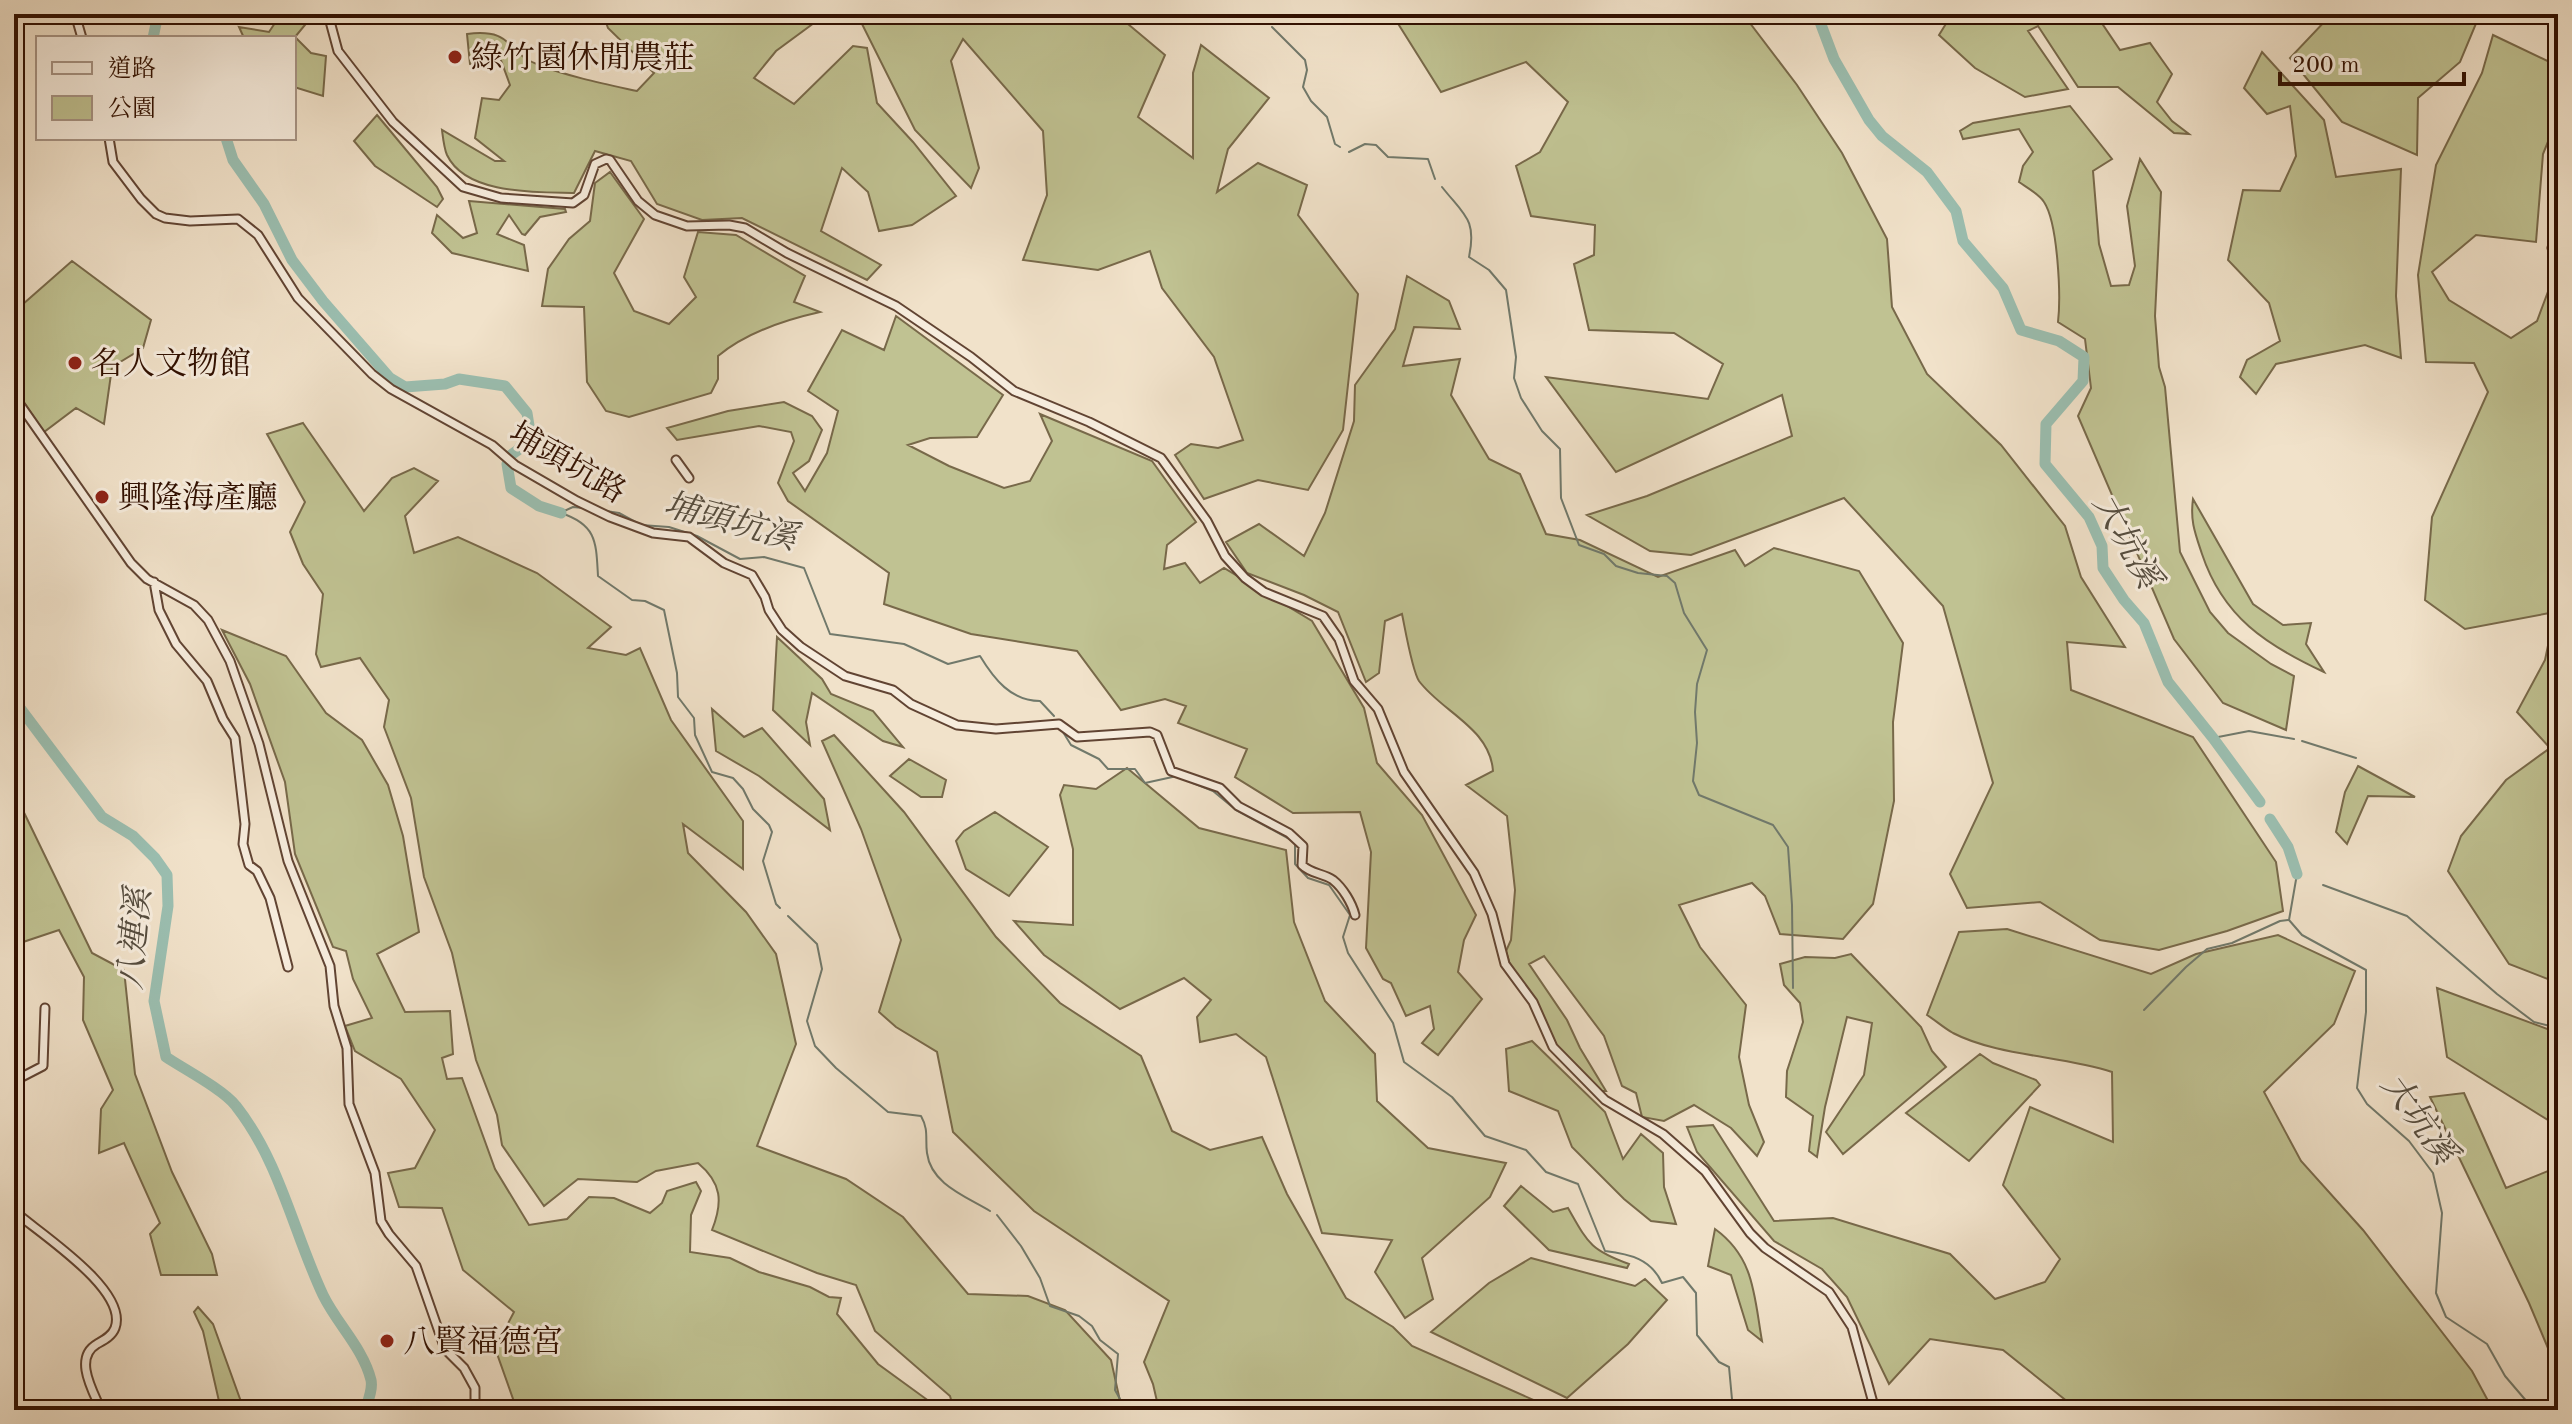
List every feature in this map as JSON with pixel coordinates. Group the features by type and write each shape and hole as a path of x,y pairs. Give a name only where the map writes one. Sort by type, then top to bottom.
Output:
{"street":[{"path":"75,14 81,36"},
{"path":"328,14 338,51 393,122 463,187 501,198 573,203 584,195 595,164 610,160 638,201 655,215 687,226 729,225 745,228 787,253 896,306 971,357 1014,391 1089,422 1161,458 1207,521 1236,570 1264,592 1314,611 1333,627 1354,681 1382,717 1404,772 1474,873 1492,914 1505,964 1533,1002 1553,1047 1605,1100 1663,1134 1705,1171 1750,1233 1765,1248 1829,1292 1852,1327 1875,1410"},
{"name":"埔頭坑路","path":"109,140 113,162 156,214 190,221 238,219 258,235 298,298 372,374 391,389 492,445 515,465 577,501 653,533 689,537 724,563 752,575 782,630 832,668 845,676 893,690 911,704 957,725 996,729 1059,724 1077,737 1150,732 1157,735 1171,771 1220,788 1238,806 1289,833 1303,846 1302,865 1308,871 1333,880 1353,904 1355,915"},
{"path":"2558,167 2555,174 2558,197"},
{"path":"2558,229 2552,248 2558,252"},
{"path":"14,396 116,545 131,563 154,582 194,605 208,620 230,661 259,744 288,861 330,966 334,1006 347,1048 349,1104 375,1173 381,1221 416,1266 445,1349 464,1368 475,1388 475,1410"},
{"path":"676,460 689,478"},
{"path":"154,582 159,610 176,644 207,681 235,738 245,824 243,844 249,865 257,871 270,898 288,967"},
{"path":"14,1081 43,1066 45,1008"},
{"path":"14,1211 89,1271 110,1300 117,1319 115,1330 91,1347 85,1358 88,1381 101,1410"}],"green space":[{"path":"281,14 314,14 296,36 243,36 239,27 269,32"},
{"path":"603,14 818,14 818,20 776,51 754,78 794,104 853,46 867,48 877,103 956,196 912,225 879,231 868,192 842,168 821,231 881,265 867,280 742,218 702,220 657,204 631,161 595,151 574,193 504,189 470,178 456,168 447,155 442,130 495,161 504,161 475,138 482,98 499,100 510,85 496,47 483,68 470,64 467,34 494,35 539,65 637,91 654,73 608,28"},
{"path":"857,14 1116,14 1165,55 1138,117 1193,158 1193,73 1201,45 1269,98 1228,149 1217,192 1258,163 1307,185 1298,215 1358,294 1343,430 1308,490 1258,480 1204,499 1175,455 1191,444 1218,448 1243,440 1214,357 1162,288 1150,251 1098,270 1023,260 1047,195 1043,131 963,39 951,61 979,168 971,188 915,130"},
{"path":"1392,14 1743,14 1797,85 1842,153 1887,239 1892,307 1927,374 2001,445 2065,526 2081,577 2125,647 2067,642 2071,690 2193,737 2276,862 2283,911 2159,950 2100,940 2040,902 1967,908 1950,874 1993,783 1943,606 1844,498 1691,555 1650,551 1587,515 1647,496 1792,436 1782,395 1616,472 1546,377 1708,399 1723,364 1674,333 1589,330 1574,264 1594,255 1595,225 1531,216 1516,166 1540,152 1568,102 1526,62 1441,92"},
{"path":"1952,14 2092,14 2099,19 2120,50 2150,43 2172,74 2157,102 2172,121 2189,134 2174,133 2118,87 2078,87 2038,26 2028,31 2068,89 2025,97 1975,68 1939,35"},
{"path":"2321,14 2480,14 2460,62 2418,98 2417,155 2342,122 2290,58 2328,18"},
{"path":"2493,35 2558,66 2558,117 2543,154 2536,242 2476,235 2432,272 2449,300 2511,338 2537,321 2552,281 2558,281 2558,983 2509,964 2448,871 2461,836 2506,780 2550,748 2517,712 2545,660 2555,612 2465,629 2425,600 2432,517 2488,392 2474,363 2426,362 2418,275 2436,165 2482,73"},
{"path":"296,38 311,53 326,56 323,96 296,88"},
{"path":"2262,52 2324,120 2336,177 2401,169 2396,296 2401,358 2365,345 2276,364 2256,394 2240,377 2247,360 2280,341 2269,303 2228,260 2243,190 2280,191 2296,156 2290,106 2267,114 2244,88"},
{"path":"2070,106 2112,159 2093,171 2099,244 2111,286 2129,285 2135,266 2127,206 2140,159 2161,192 2155,316 2159,367 2165,387 2180,552 2210,612 2228,633 2271,664 2294,676 2286,730 2223,703 2174,639 2078,416 2091,388 2085,339 2058,322 2059,295 2053,226 2044,202 2019,182 2023,166 2033,152 2019,129 1963,139 1960,131 1973,123"},
{"path":"377,115 437,187 443,199 437,207 375,166 354,141"},
{"path":"610,172 644,219 614,273 634,311 669,324 696,297 684,277 698,232 736,235 805,276 794,302 820,312 766,328 718,356 718,379 711,393 629,417 606,411 587,382 584,307 542,306 548,269 569,239 590,221 595,183"},
{"path":"469,201 565,209 566,212 540,217 525,235 509,215 497,234 524,245 528,271 452,253 432,233 437,215 463,238 477,233"},
{"path":"72,261 151,320 143,348 112,367 104,424 76,408 44,432 14,388 14,312"},
{"path":"1407,276 1449,301 1460,329 1414,327 1403,366 1460,359 1451,395 1489,459 1520,474 1546,534 1580,540 1658,577 1735,550 1745,566 1774,548 1859,571 1903,643 1893,722 1894,801 1873,904 1843,939 1780,934 1765,896 1752,883 1679,905 1700,947 1746,1005 1739,1057 1749,1105 1764,1142 1757,1156 1731,1128 1694,1105 1664,1121 1642,1117 1636,1093 1622,1086 1604,1036 1544,956 1529,964 1567,1020 1606,1091 1602,1091 1550,1044 1506,951 1511,940 1515,890 1507,816 1466,785 1493,771 1490,756 1474,732 1419,681 1402,614 1385,621 1379,673 1366,682 1338,612 1247,573 1226,542 1259,524 1304,556 1325,513 1354,421 1355,385 1395,329"},
{"path":"896,316 1003,395 977,437 930,438 908,445 949,466 1004,488 1030,481 1052,441 1040,414 1152,461 1196,522 1167,545 1164,569 1185,563 1200,583 1224,568 1312,621 1364,708 1377,763 1422,815 1476,915 1464,940 1458,972 1482,999 1438,1055 1422,1043 1434,1029 1430,1006 1406,1016 1391,983 1383,979 1366,948 1371,852 1360,812 1293,813 1235,777 1247,749 1178,723 1186,706 1165,699 1121,710 1077,651 971,634 884,604 889,573 788,501 778,483 794,441 791,432 759,426 677,440 667,428 728,411 784,402 812,416 822,430 809,461 793,473 805,491 827,453 838,411 808,391 842,330 884,350"},
{"path":"303,423 364,511 392,478 414,468 438,481 405,516 414,553 458,537 537,573 611,627 588,648 626,655 640,648 671,720 743,821 743,869 683,824 688,853 746,912 776,954 796,1044 757,1146 846,1179 903,1217 968,1294 1028,1296 1065,1310 1111,1360 1122,1410 954,1410 950,1396 875,1331 856,1285 817,1273 712,1230 718,1211 718,1194 712,1178 698,1163 656,1171 637,1182 578,1179 544,1206 502,1145 497,1115 476,1060 452,953 424,877 411,798 384,727 389,700 360,658 321,667 316,654 323,594 303,564 290,532 305,502 267,434"},
{"path":"2193,499 2253,604 2283,625 2311,623 2306,644 2324,672 2265,639 2235,612 2222,595 2197,540"},
{"path":"222,630 286,656 326,713 362,740 388,785 403,836 419,932 377,954 405,1012 450,1011 453,1054 442,1058 447,1079 462,1078 495,1169 529,1225 567,1219 589,1197 614,1198 650,1213 662,1203 667,1191 696,1182 701,1191 691,1215 690,1252 730,1258 759,1272 810,1287 829,1297 841,1298 837,1314 878,1364 933,1404 935,1410 517,1410 495,1348 514,1312 463,1270 442,1208 399,1207 388,1173 415,1168 435,1130 401,1079 355,1051 345,1026 372,1018 353,979 346,951 333,947 295,854 285,782 250,684"},
{"path":"777,637 822,679 831,694 873,711 903,747 883,741 812,693 806,722 810,745 773,710"},
{"path":"712,709 744,737 762,728 824,799 830,830 759,776 716,751"},
{"path":"834,735 904,812 996,937 1060,1003 1141,1056 1172,1131 1210,1150 1262,1137 1287,1194 1346,1298 1393,1327 1412,1346 1556,1410 1159,1410 1144,1362 1169,1301 1034,1211 953,1132 937,1052 896,1027 879,1012 901,940 861,829 822,741"},
{"path":"909,759 946,780 942,797 921,797 890,776"},
{"path":"2358,766 2415,797 2368,796 2347,844 2336,832 2345,792"},
{"path":"1127,768 1199,828 1286,850 1294,922 1325,1001 1375,1054 1377,1101 1428,1148 1506,1163 1490,1197 1422,1258 1433,1299 1405,1318 1375,1272 1392,1240 1322,1233 1266,1057 1236,1034 1200,1042 1197,1017 1211,1000 1184,978 1120,1009 1044,955 1014,921 1073,925 1073,849 1060,795 1064,785 1096,789"},
{"path":"16,796 92,953 124,970 135,1074 172,1172 212,1254 217,1275 161,1275 150,1234 160,1223 124,1143 99,1153 101,1109 113,1090 83,1020 84,977 59,930 14,945"},
{"path":"995,812 1048,847 1009,896 966,869 956,841 964,831"},
{"path":"2007,929 2151,974 2196,954 2278,935 2355,971 2334,1024 2264,1092 2301,1161 2363,1230 2472,1371 2493,1410 2078,1410 2003,1350 1930,1339 1889,1384 1847,1297 1822,1269 1774,1241 1697,1152 1687,1127 1713,1125 1774,1221 1833,1218 1950,1254 1995,1299 2045,1282 2060,1259 2003,1185 2030,1107 2113,1142 2112,1072 1970,1041 1927,1015 1959,932"},
{"path":"1851,954 1921,1027 1932,1051 1946,1067 1843,1154 1826,1132 1864,1075 1872,1023 1847,1017 1825,1107 1817,1157 1809,1151 1813,1116 1786,1097 1787,1071 1803,1022 1800,1003 1784,985 1780,964 1805,957 1835,958"},
{"path":"2437,988 2558,1033 2558,1153 2551,1122 2447,1057"},
{"path":"1532,1041 1605,1112 1623,1159 1641,1134 1663,1153 1664,1187 1676,1224 1651,1221 1624,1199 1572,1147 1558,1111 1509,1091 1506,1049"},
{"path":"1980,1054 1993,1063 2036,1080 2040,1085 1969,1161 1906,1113"},
{"path":"2464,1093 2506,1188 2558,1167 2558,1372 2529,1303 2430,1097"},
{"path":"1521,1186 1553,1212 1568,1208 1591,1244 1629,1264 1627,1268 1549,1250 1504,1206"},
{"path":"1715,1229 1738,1252 1745,1265 1754,1293 1762,1341 1748,1330 1731,1275 1708,1266"},
{"path":"1531,1258 1635,1286 1645,1279 1667,1300 1628,1344 1567,1398 1431,1332 1489,1283"},
{"path":"198,1307 213,1324 244,1410 221,1410 203,1331 194,1312"}],"waterway":[{"name":"埔頭坑溪","path":"153,36 158,14"},
{"path":"1258,14 1265,20"},
{"name":"大坑溪","path":"1817,14 1834,59 1869,120 1882,136 1927,172 1956,211 1963,241 2003,288 2021,330 2059,341 2084,357 2083,381 2046,424 2045,464 2089,517 2102,546 2103,568 2144,623 2168,682 2260,802"},
{"path":"1272,27 1305,60 1307,70 1303,87 1311,101 1327,117 1335,144 1340,147"},
{"name":"埔頭坑溪","path":"227,140 233,160 264,204 292,260 390,378 405,387 445,384 459,379 505,386 527,413 530,432 518,450 508,457"},
{"path":"1349,152 1365,144 1376,145 1388,157 1428,159 1435,179"},
{"path":"1442,187 1467,218 1471,234 1469,257 1489,270 1506,290 1516,357 1514,378 1521,398 1542,431 1560,449 1561,498 1579,545 1604,554 1616,566 1638,573 1667,576 1675,583 1684,613 1707,650 1697,684 1697,743 1693,781 1699,795 1773,825 1788,847 1793,988"},
{"name":"埔頭坑溪","path":"507,464 511,488 539,506 561,513"},
{"name":"埔頭坑溪","path":"562,512 573,507 583,508"},
{"name":"埔頭坑溪","path":"606,511 619,513 641,525 669,527 697,536 740,559 764,557 804,568 830,634 904,644 948,664 980,656 1004,687 1020,697 1040,701 1054,716"},
{"path":"561,513 588,529 595,544 598,576 632,600 645,601 664,610 677,673 678,697 694,718 695,735 712,772 733,778 772,832 763,861 776,904 780,908"},
{"name":"八連溪","path":"14,700 102,817 133,836 167,875 168,906 154,1001 166,1057 230,1100 264,1150 323,1295 367,1368 371,1387 365,1410"},
{"path":"2213,738 2249,731 2294,739"},
{"name":"埔頭坑溪","path":"1063,732 1071,745 1099,759 1108,769 1135,769 1145,783 1177,776"},
{"path":"2302,741 2356,758"},
{"name":"埔頭坑溪","path":"1193,783 1213,791 1236,810 1295,842 1295,864 1308,878 1329,885 1350,915 1343,937 1348,953 1393,1023 1404,1062 1452,1097 1485,1136 1526,1150 1546,1172 1578,1184 1605,1251 1639,1259 1652,1268 1662,1283 1683,1277 1696,1293 1697,1335 1719,1362 1729,1367 1733,1410"},
{"name":"大坑溪","path":"2270,819 2288,847 2297,874"},
{"name":"大坑溪","path":"2297,874 2289,920 2302,935 2366,970 2366,1012 2357,1088 2367,1104 2409,1141 2433,1173 2442,1213 2436,1293 2446,1317 2487,1344 2505,1376 2534,1410"},
{"path":"2323,885 2407,916 2534,1022 2558,1028"},
{"path":"788,916 817,944 822,969 807,1021 815,1046 888,1112 921,1116 926,1130 927,1153 935,1173 951,1188 990,1211"},
{"path":"2144,1010 2207,949 2232,943 2288,920"},
{"path":"997,1215 1040,1278 1050,1306 1079,1316 1092,1326 1100,1340 1118,1354 1115,1390 1126,1410"}],"place":[{"name":"綠竹園休閒農莊","path":"455,57"},
{"name":"名人文物館","path":"75,363"},
{"name":"興隆海產廳","path":"102,497"},
{"name":"八賢福德宮","path":"387,1341"}]}
